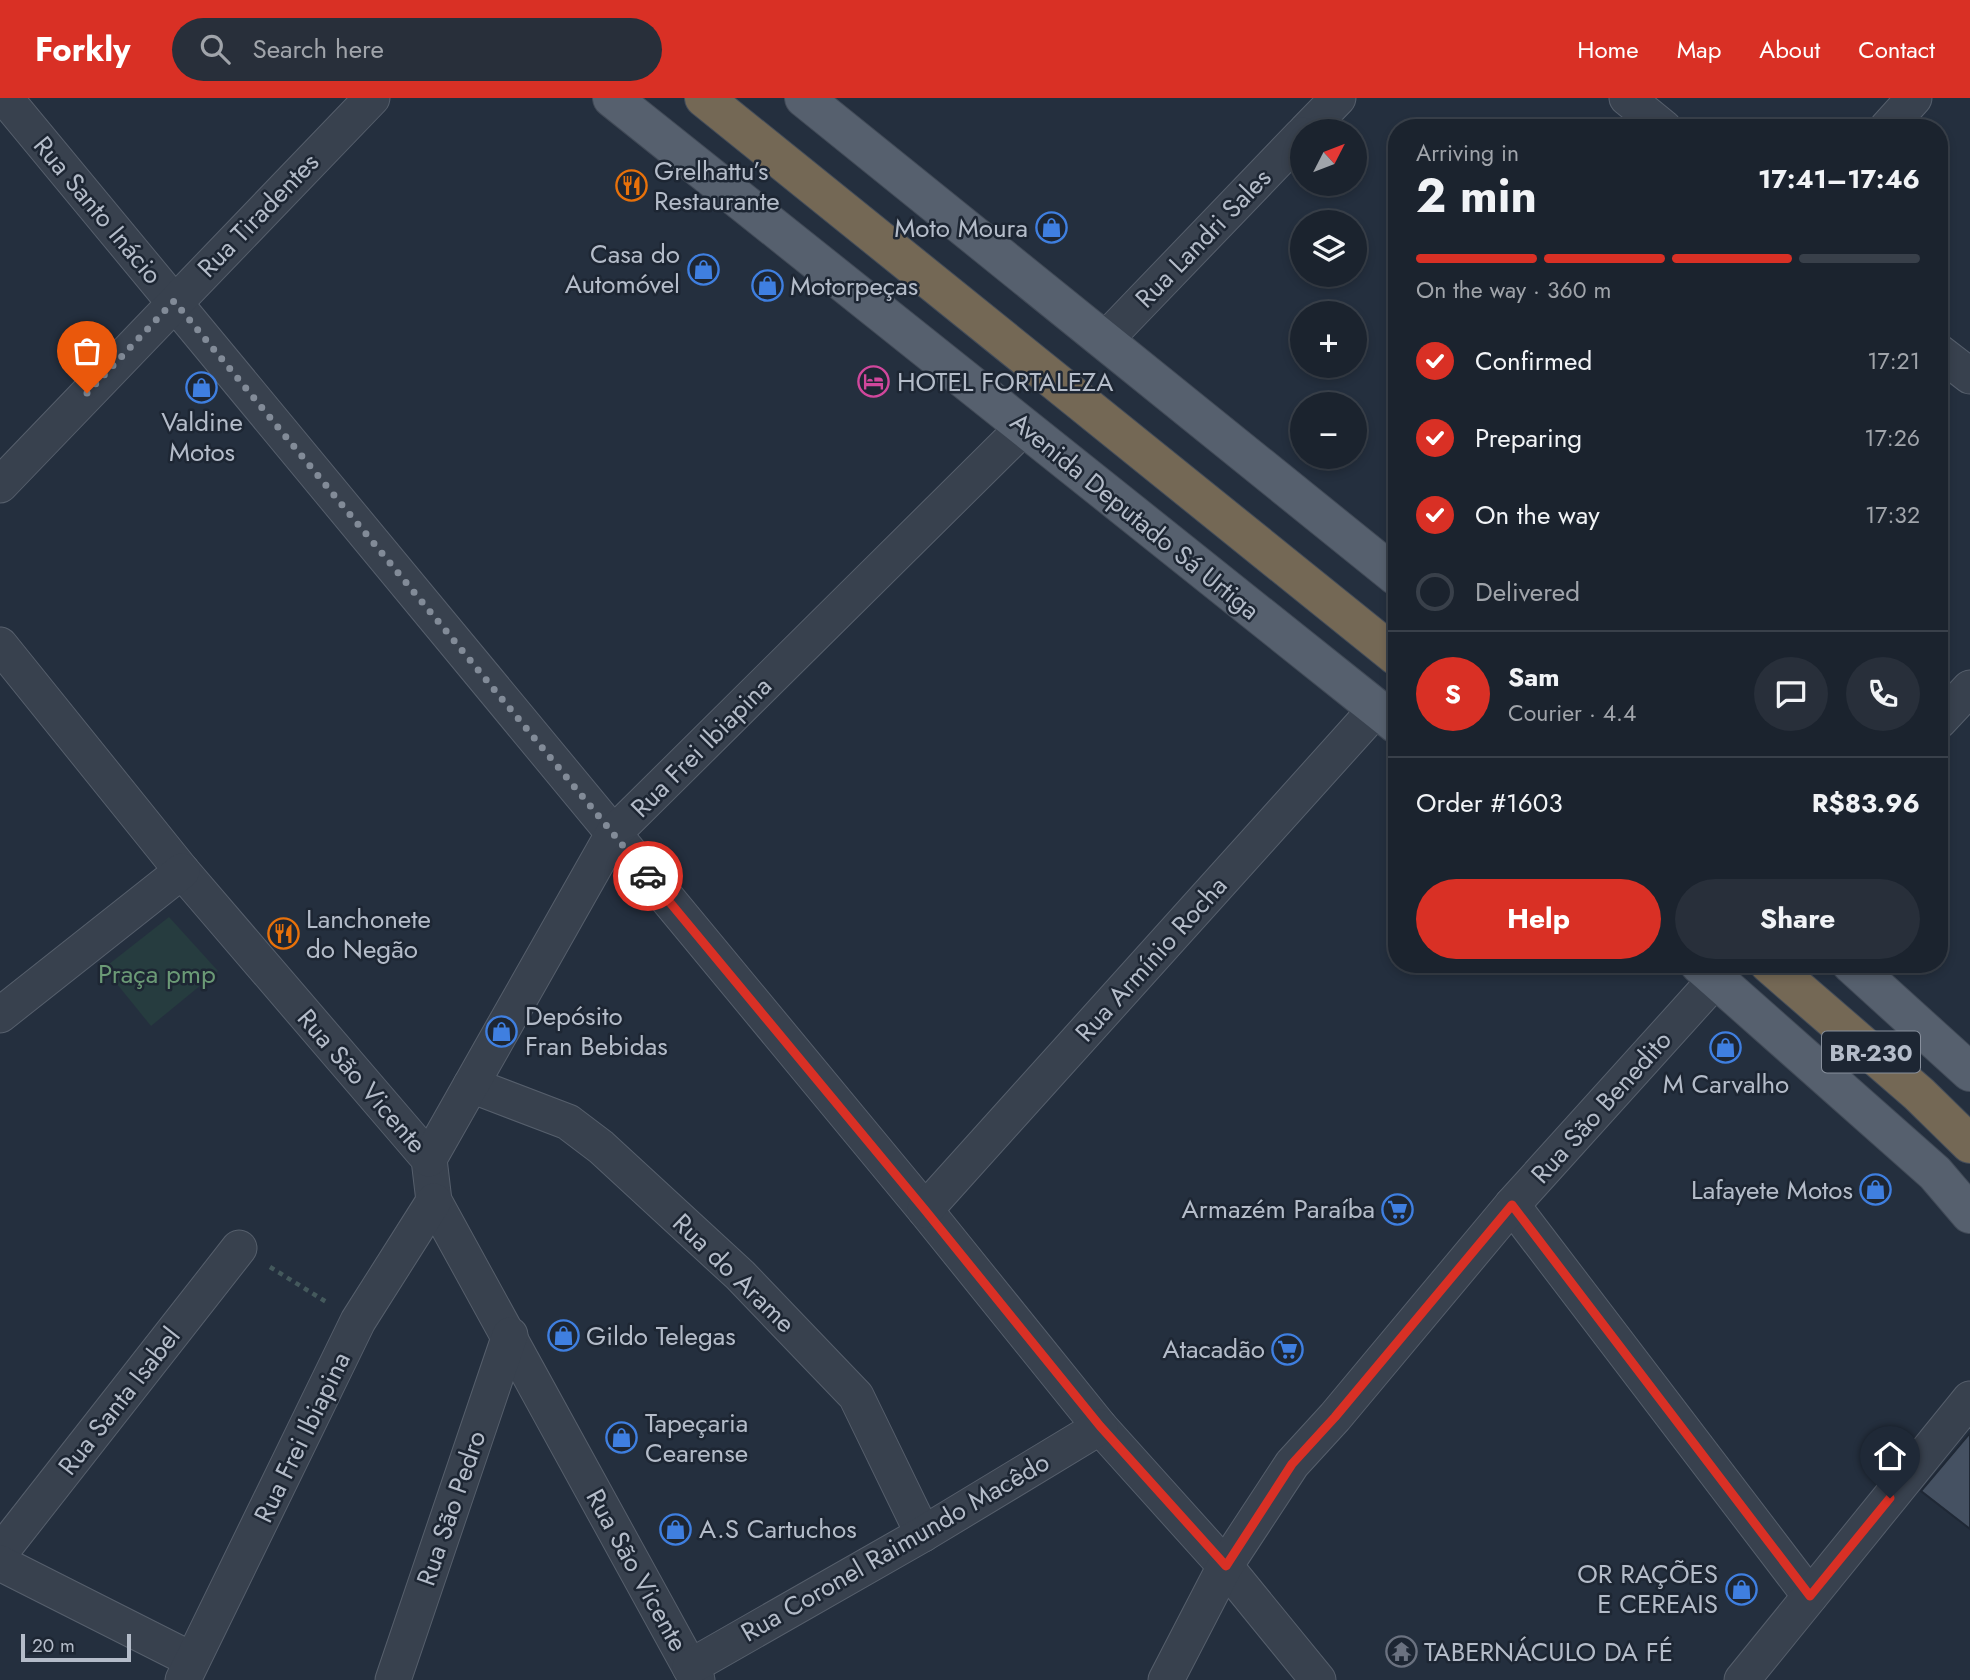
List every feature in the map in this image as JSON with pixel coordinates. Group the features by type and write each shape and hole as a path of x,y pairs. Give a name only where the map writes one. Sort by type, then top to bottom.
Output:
{"highway":[{"path":"704,98 1388,650"},
{"name":"BR-230","path":"1779,973 1919,1094 1970,1144"}],"main road":[{"name":"Avenida Deputado Sá Urtiga","path":"612,98 1387,716"},
{"path":"804,98 1388,570"},
{"path":"1710,973 1935,1173 1970,1214"},
{"path":"1861,973 1970,1072"}],"street":[{"name":"Rua Santo Inácio","path":"5,98 925,1210 1100,1426 1226,1566 1318,1680"},
{"name":"Rua Tiradentes","path":"0,485 372,98"},
{"path":"1318,119 1338,98"},
{"path":"1628,98 1653,119"},
{"path":"1895,119 1914,98"},
{"name":"Rua Landri Sales","path":"1104,341 1290,147"},
{"path":"1948,359 1970,376"},
{"name":"Rua Frei Ibiapina","path":"429,1159 613,834 1024,428"},
{"name":"Rua São Vicente","path":"0,645 181,871 429,1159 434,1200 693,1674"},
{"path":"1948,711 1970,688"},
{"name":"Rua Armínio Rocha","path":"925,1210 1387,716"},
{"path":"0,1015 181,871"},
{"name":"Rua São Benedito","path":"1166,1680 1226,1566 1292,1464 1335,1417 1706,973"},
{"name":"Rua do Arame","path":"471,1085 568,1122 601,1147 740,1275 856,1396 923,1534"},
{"name":"Rua Frei Ibiapina","path":"187,1670 358,1321 434,1200"},
{"path":"1512,1205 1810,1596"},
{"name":"Rua Santa Isabel","path":"0,1553 239,1248"},
{"name":"Rua São Pedro","path":"393,1680 510,1335"},
{"path":"1742,1680 1970,1399"},
{"name":"Rua Coronel Raimundo Macêdo","path":"693,1674 1100,1426"},
{"path":"0,1563 187,1670"}],"path":[{"path":"239,1248 358,1321"}],"green space":[{"name":"Praça pmp","path":"169,917 218,971 151,1026 104,968"}],"building":[{"path":"1970,1433 1970,1529 1921,1491"}],"way so far":[{"path":"87,393 174,301 648,876"}],"place":[{"name":"Grelhattu’s Restaurante","path":"631,186"},
{"name":"Moto Moura","path":"1051,228"},
{"name":"Casa do Automóvel","path":"703,269"},
{"name":"Motorpeças","path":"767,286"},
{"name":"HOTEL FORTALEZA","path":"874,382"},
{"name":"Valdine Motos","path":"202,387"},
{"name":"Lanchonete do Negão","path":"283,934"},
{"name":"Depósito Fran Bebidas","path":"502,1031"},
{"name":"M Carvalho","path":"1726,1048"},
{"name":"Lafayete Motos","path":"1876,1190"},
{"name":"Armazém Paraíba","path":"1398,1209"},
{"name":"Gildo Telegas","path":"563,1336"},
{"name":"Atacadão","path":"1288,1349"},
{"name":"Tapeçaria Cearense","path":"622,1438"},
{"name":"A.S Cartuchos","path":"676,1529"},
{"name":"OR RAÇÕES E CEREAIS","path":"1741,1589"},
{"name":"TABERNÁCULO DA FÉ","path":"1401,1652"}],"route":[{"path":"648,876 1100,1426 1226,1566 1292,1464 1335,1417 1512,1205 1810,1596 1890,1498"}]}
